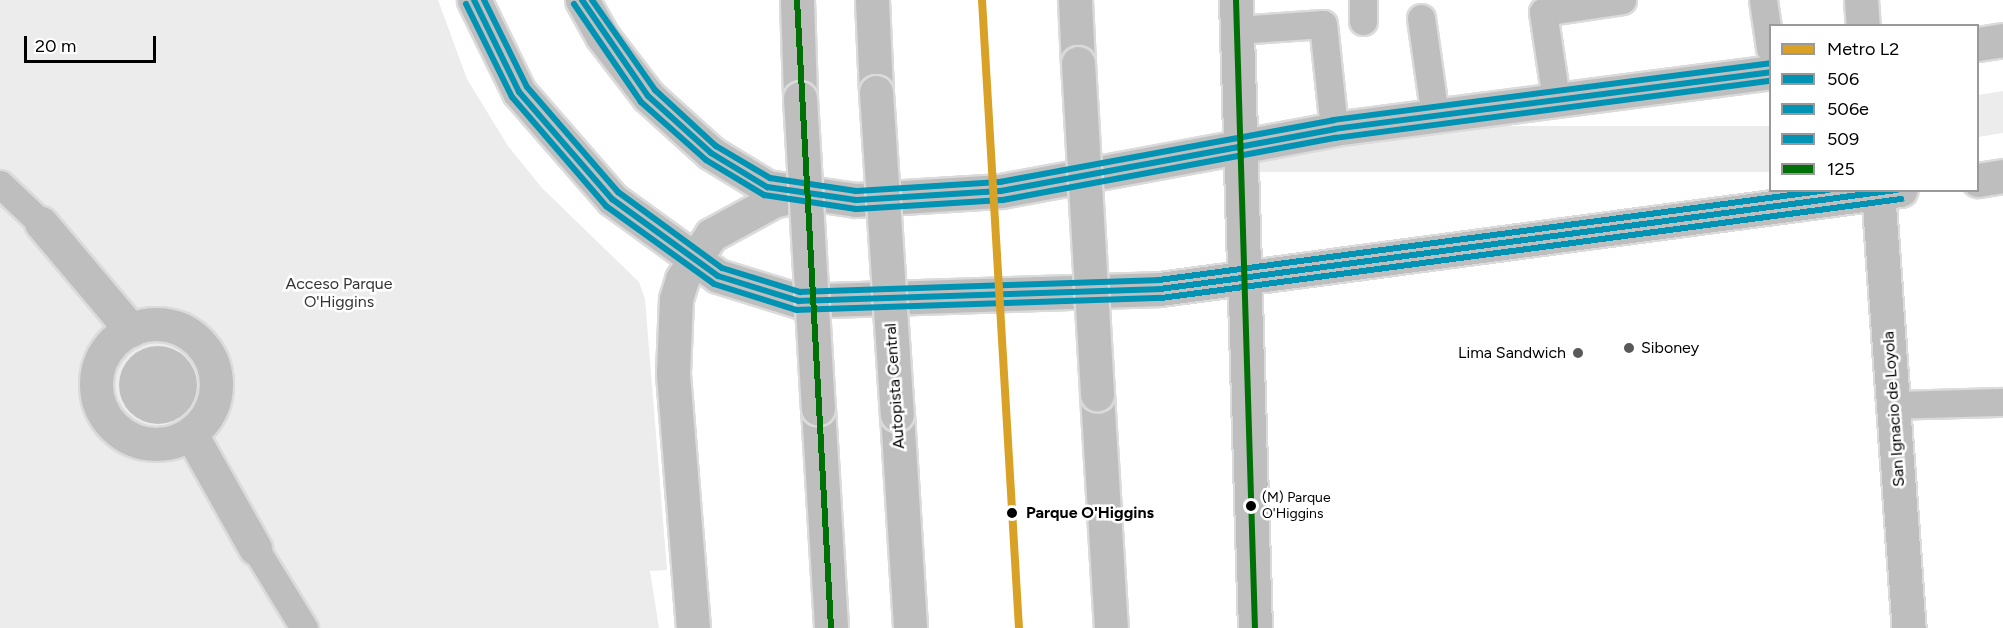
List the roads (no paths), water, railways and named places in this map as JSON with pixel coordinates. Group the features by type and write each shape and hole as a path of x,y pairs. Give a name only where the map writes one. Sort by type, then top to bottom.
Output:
{"main road":[{"path":"474,0 519,92 554,137 612,199 693,260 743,287 828,304 1148,290 1886,192"},
{"path":"582,0 625,68 676,124 737,170 767,187 800,195 876,200 1001,191 1334,129 1769,72"},
{"path":"797,0 800,98 831,628"},
{"name":"Autopista Central","path":"872,0 910,628"},
{"path":"1075,0 1111,628"},
{"path":"1861,0 1863,24"},
{"path":"1237,15 1242,279 1255,628"},
{"path":"1979,44 2003,40"},
{"path":"1979,180 2003,176"},
{"name":"San Ignacio de Loyola","path":"1886,192 1893,405 1910,628"},
{"path":"693,628 673,316 693,260 727,224 773,201 800,195"},
{"path":"41,223 131,330"},
{"path":"147,325 178,328 204,348 217,378 216,394 211,410 191,434 159,444 143,443 114,428 104,414 97,399 99,366 117,339 131,330 147,325"},
{"path":"191,434 255,548"}],"lane":[{"path":"1556,99 1543,12 1622,0"},
{"path":"1763,0 1769,41"},
{"path":"1237,15 1323,24 1334,129"},
{"path":"1421,18 1435,116"},
{"path":"0,184 41,223"},
{"path":"1893,405 2003,402"},
{"path":"255,548 304,628"}],"metro line":[{"name":"L2","path":"982,0 1019,628"}],"place":[{"name":"Siboney","path":"1629,348"},
{"name":"Lima Sandwich","path":"1578,353"},
{"name":"(M) Parque O'Higgins","path":"1251,506"},
{"name":"Parque O'Higgins","path":"1012,513"}],"park label":[{"name":"Acceso Parque O'Higgins","path":"339,293"}]}
